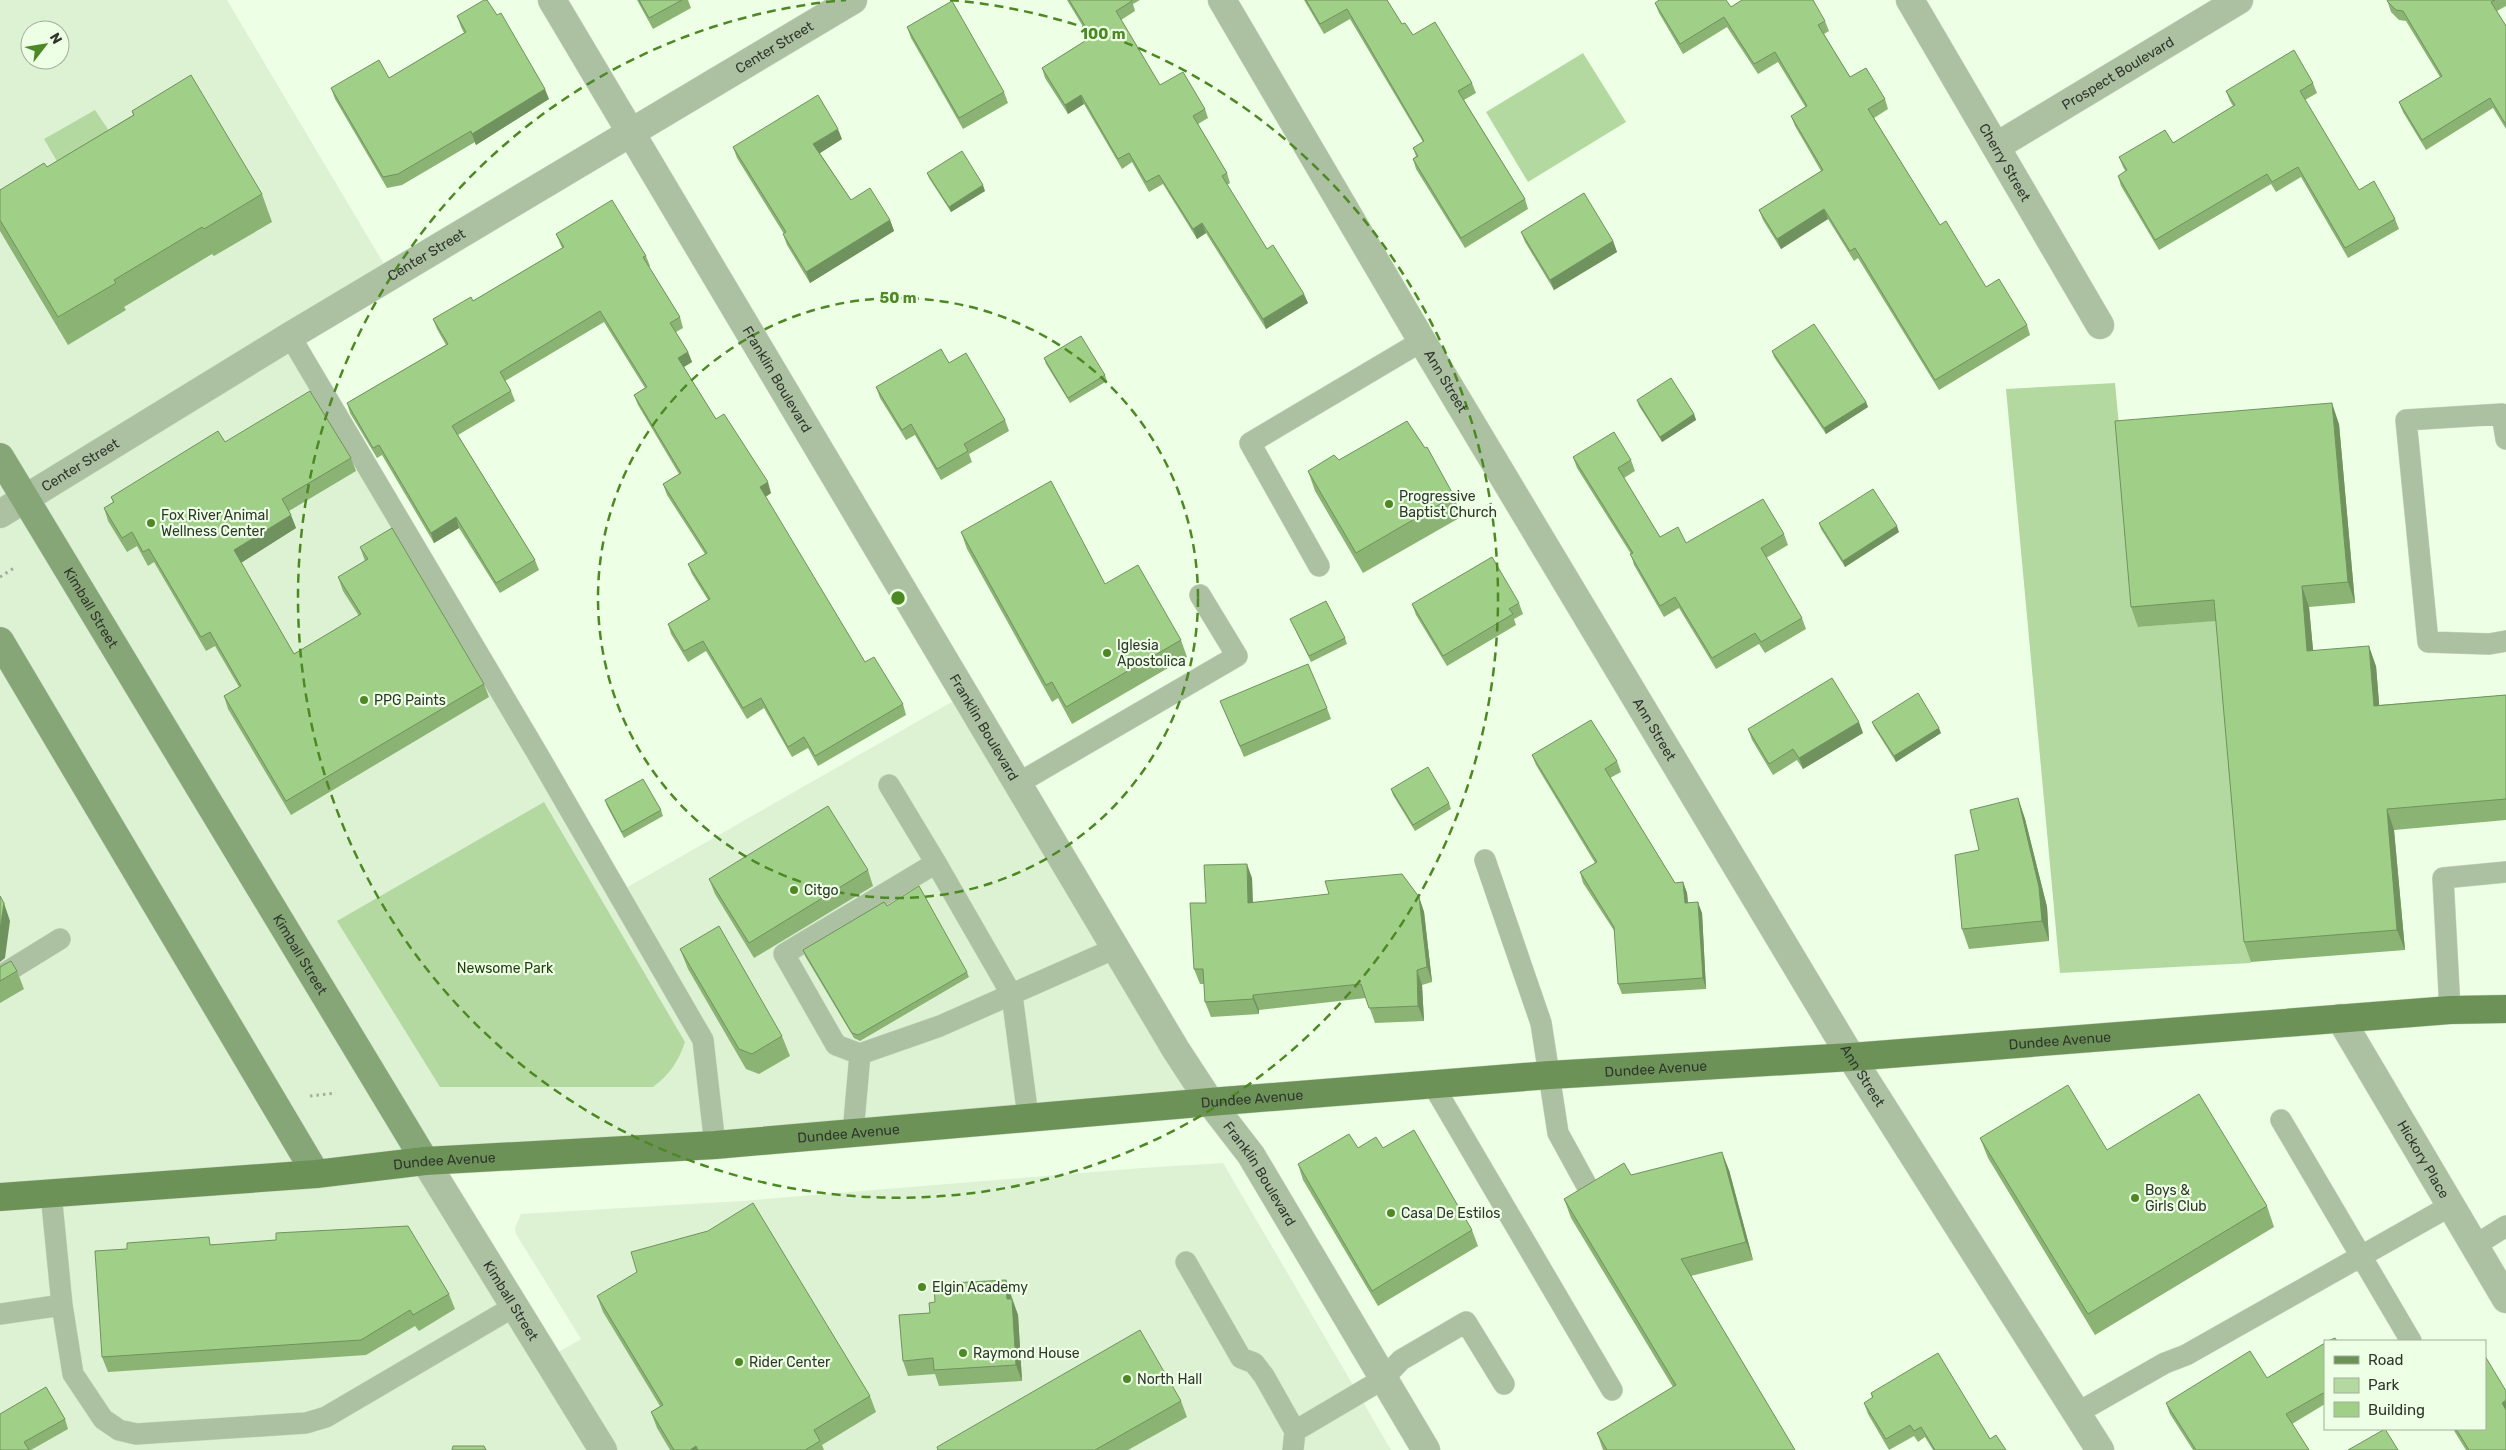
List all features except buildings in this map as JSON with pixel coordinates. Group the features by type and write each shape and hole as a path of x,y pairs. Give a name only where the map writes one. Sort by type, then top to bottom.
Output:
{"main road":[{"name":"Kimball Street","path":"0,457 424,1161"},
{"path":"0,642 316,1174"},
{"name":"Dundee Avenue","path":"0,1197 316,1174 424,1161 715,1144 1550,1075 1851,1057 2450,1010 2506,1009"}],"street":[{"name":"Franklin Boulevard","path":"552,0 1176,1050 1210,1102 1251,1155 1426,1450"},
{"name":"Center Street","path":"0,514 290,336 853,0"},
{"name":"Ann Street","path":"1222,0 1422,341 1851,1057 2100,1450"},
{"name":"Cherry Street","path":"1910,0 2100,325"},
{"name":"Prospect Boulevard","path":"1997,146 2239,0"},
{"name":"Hickory Place","path":"2340,1018 2506,1299"},
{"name":"Kimball Street","path":"424,1161 603,1450"}],"lane":[{"path":"290,336 537,753 703,1040 715,1144"},
{"path":"1318,566 1250,444 1422,341"},
{"path":"2506,439 2502,414 2406,420 2428,642 2489,644 2506,641"},
{"path":"1017,784 1236,656 1200,596"},
{"path":"889,784 1012,994 1028,1117"},
{"path":"1485,860 1541,1023 1558,1133 1587,1186"},
{"path":"936,863 784,954 836,1045 860,1054 940,1026 1116,948"},
{"path":"2450,1010 2443,878 2506,872"},
{"path":"0,976 60,940"},
{"path":"853,1133 860,1054"},
{"path":"1434,1085 1612,1390"},
{"path":"2280,1120 2409,1340"},
{"path":"51,1193 62,1305 73,1374 103,1419 119,1430 136,1434 306,1423 326,1418 515,1306"},
{"path":"2077,1413 2164,1363 2186,1356 2360,1255 2450,1206"},
{"path":"2474,1246 2506,1226"},
{"path":"1186,1262 1241,1358 1254,1363 1264,1376 1294,1440 1383,1378 1401,1360 1466,1322 1504,1384"},
{"path":"0,1314 62,1305"}],"path":[{"path":"0,578 14,568"},
{"path":"307,1096 336,1094"}],"shaded area":[{"path":"0,0 227,0 391,276 291,336 619,892 964,695 1210,1102 425,1161 547,1359 581,1339 516,1234 515,1228 521,1214 742,1201 1223,1163 1391,1450 0,1450"}],"green space":[{"path":"1583,53 1626,122 1528,182 1486,112"},
{"path":"95,110 114,138 62,170 44,139"},
{"path":"2115,383 2138,627 2222,620 2251,963 2060,973 2006,389"},
{"name":"Newsome Park","path":"544,802 685,1042 673,1067 653,1087 440,1087 337,921"}],"place":[{"name":"Progressive Baptist Church","path":"1389,504"},
{"name":"Fox River Animal Wellness Center","path":"151,523"},
{"name":"Iglesia Apostolica","path":"1107,653"},
{"name":"PPG Paints","path":"364,700"},
{"name":"Citgo","path":"794,890"},
{"name":"Boys & Girls Club","path":"2135,1198"},
{"name":"Casa De Estilos","path":"1391,1213"},
{"name":"Elgin Academy","path":"922,1287"},
{"name":"Raymond House","path":"963,1353"},
{"name":"Rider Center","path":"739,1362"},
{"name":"North Hall","path":"1127,1379"}]}
